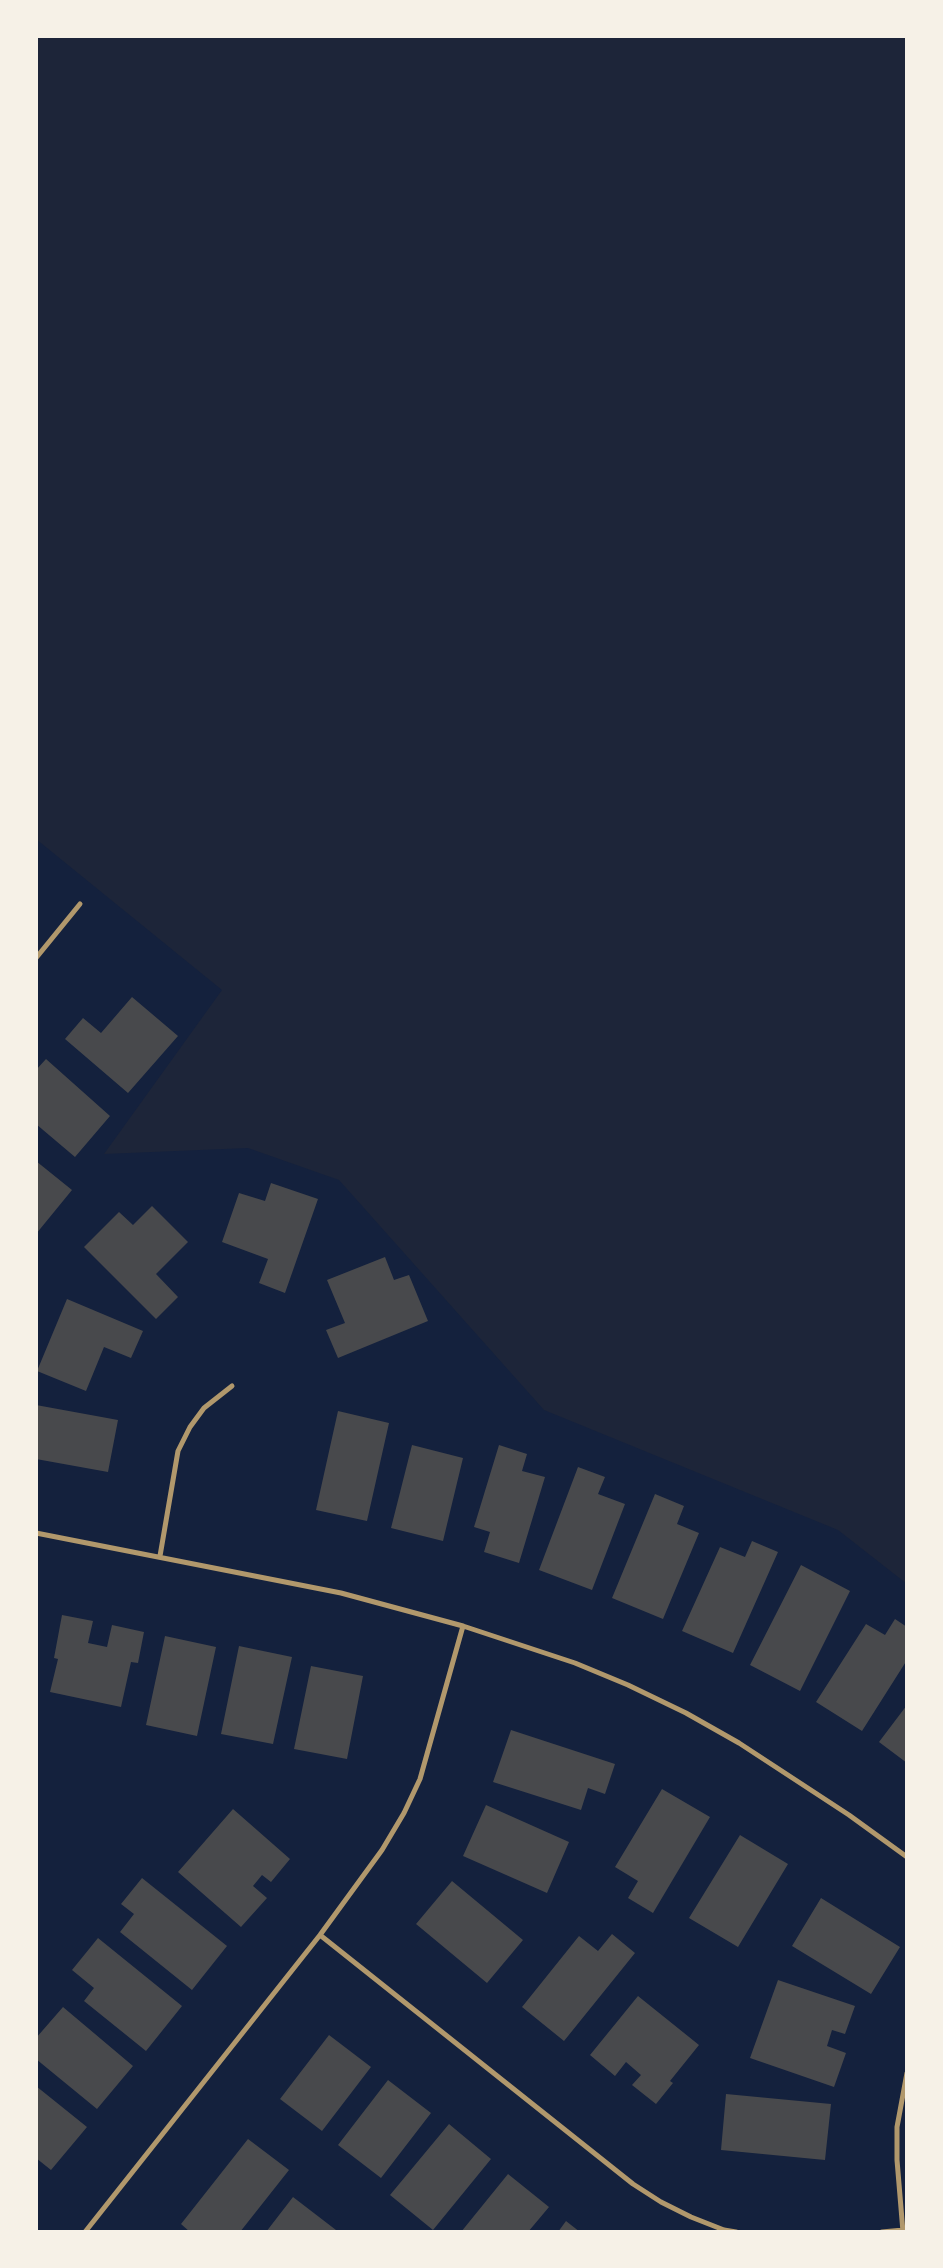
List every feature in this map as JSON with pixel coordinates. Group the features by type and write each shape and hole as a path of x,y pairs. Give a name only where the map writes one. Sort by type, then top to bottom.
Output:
{"street":[{"path":"36,958 80,904"},
{"path":"160,1556 178,1452 190,1427 204,1408 232,1386"},
{"path":"36,1532 341,1593 463,1626 575,1663 686,1713 791,1776 907,1857"},
{"path":"85,2232 320,1935 382,1850 404,1812 422,1771 463,1626"},
{"path":"320,1935 633,2184 661,2202 691,2217 724,2230 736,2232"},
{"path":"882,2232 903,2231 897,2160 897,2127 907,2072"}],"shaded area":[{"path":"36,36 907,36 907,1584 838,1530 544,1410 339,1180 248,1148 104,1154 222,990 36,839"}],"building":[{"path":"132,997 178,1036 128,1093 65,1039 83,1018 101,1033"},
{"path":"46,1059 110,1116 75,1157 36,1124 36,1070"},
{"path":"36,1161 72,1190 36,1234"},
{"path":"271,1183 318,1199 285,1293 259,1283 268,1259 222,1242 239,1193 265,1201"},
{"path":"152,1206 188,1242 156,1274 178,1297 156,1319 84,1247 119,1212 133,1225"},
{"path":"385,1257 394,1280 409,1275 428,1321 338,1358 326,1330 345,1323 327,1280"},
{"path":"67,1299 143,1331 131,1358 104,1347 86,1391 37,1371"},
{"path":"36,1405 118,1420 108,1472 36,1459"},
{"path":"338,1411 389,1423 367,1521 316,1510"},
{"path":"412,1445 463,1458 443,1541 391,1528"},
{"path":"499,1445 527,1454 522,1471 545,1477 519,1563 484,1552 490,1532 474,1527"},
{"path":"578,1467 605,1477 598,1494 625,1504 592,1590 539,1570"},
{"path":"655,1494 684,1506 677,1524 699,1533 663,1619 612,1598"},
{"path":"752,1541 778,1552 733,1653 682,1631 720,1547 745,1557"},
{"path":"801,1565 850,1591 800,1691 750,1665"},
{"path":"62,1615 93,1621 88,1643 107,1647 112,1625 144,1632 138,1663 131,1662 121,1707 50,1692 58,1659 54,1658"},
{"path":"895,1619 907,1627 907,1660 862,1731 816,1702 866,1624 885,1635"},
{"path":"165,1636 216,1647 197,1736 146,1725"},
{"path":"239,1646 292,1657 273,1744 221,1734"},
{"path":"311,1666 363,1676 347,1759 294,1749"},
{"path":"907,1705 907,1763 879,1742"},
{"path":"511,1730 615,1764 605,1794 588,1788 581,1810 493,1782"},
{"path":"662,1789 710,1817 653,1913 628,1898 638,1881 615,1867"},
{"path":"486,1805 569,1842 547,1893 463,1856"},
{"path":"233,1809 290,1859 271,1882 262,1875 253,1886 267,1898 241,1927 178,1872"},
{"path":"740,1835 788,1864 738,1947 689,1918"},
{"path":"142,1878 227,1946 192,1990 120,1932 134,1914 121,1904"},
{"path":"452,1881 523,1940 487,1983 416,1924"},
{"path":"821,1898 900,1947 871,1994 792,1946"},
{"path":"612,1934 635,1953 564,2041 522,2007 579,1936 598,1951"},
{"path":"98,1938 182,2006 146,2051 84,2001 94,1988 72,1970"},
{"path":"778,1980 855,2006 845,2034 832,2030 827,2046 846,2053 834,2087 750,2058"},
{"path":"638,1996 699,2045 670,2081 673,2083 656,2104 632,2085 641,2075 626,2062 615,2076 590,2055"},
{"path":"63,2007 133,2066 97,2109 36,2059 36,2038"},
{"path":"329,2035 371,2067 322,2131 280,2099"},
{"path":"388,2080 431,2113 381,2178 338,2145"},
{"path":"36,2086 87,2127 51,2170 36,2158"},
{"path":"726,2094 831,2104 825,2160 721,2150"},
{"path":"449,2124 491,2159 433,2230 390,2195"},
{"path":"248,2139 289,2170 240,2232 190,2232 181,2224"},
{"path":"508,2174 549,2207 528,2232 461,2232"},
{"path":"293,2197 336,2230 335,2232 266,2232"},
{"path":"566,2221 580,2232 558,2232"}]}
